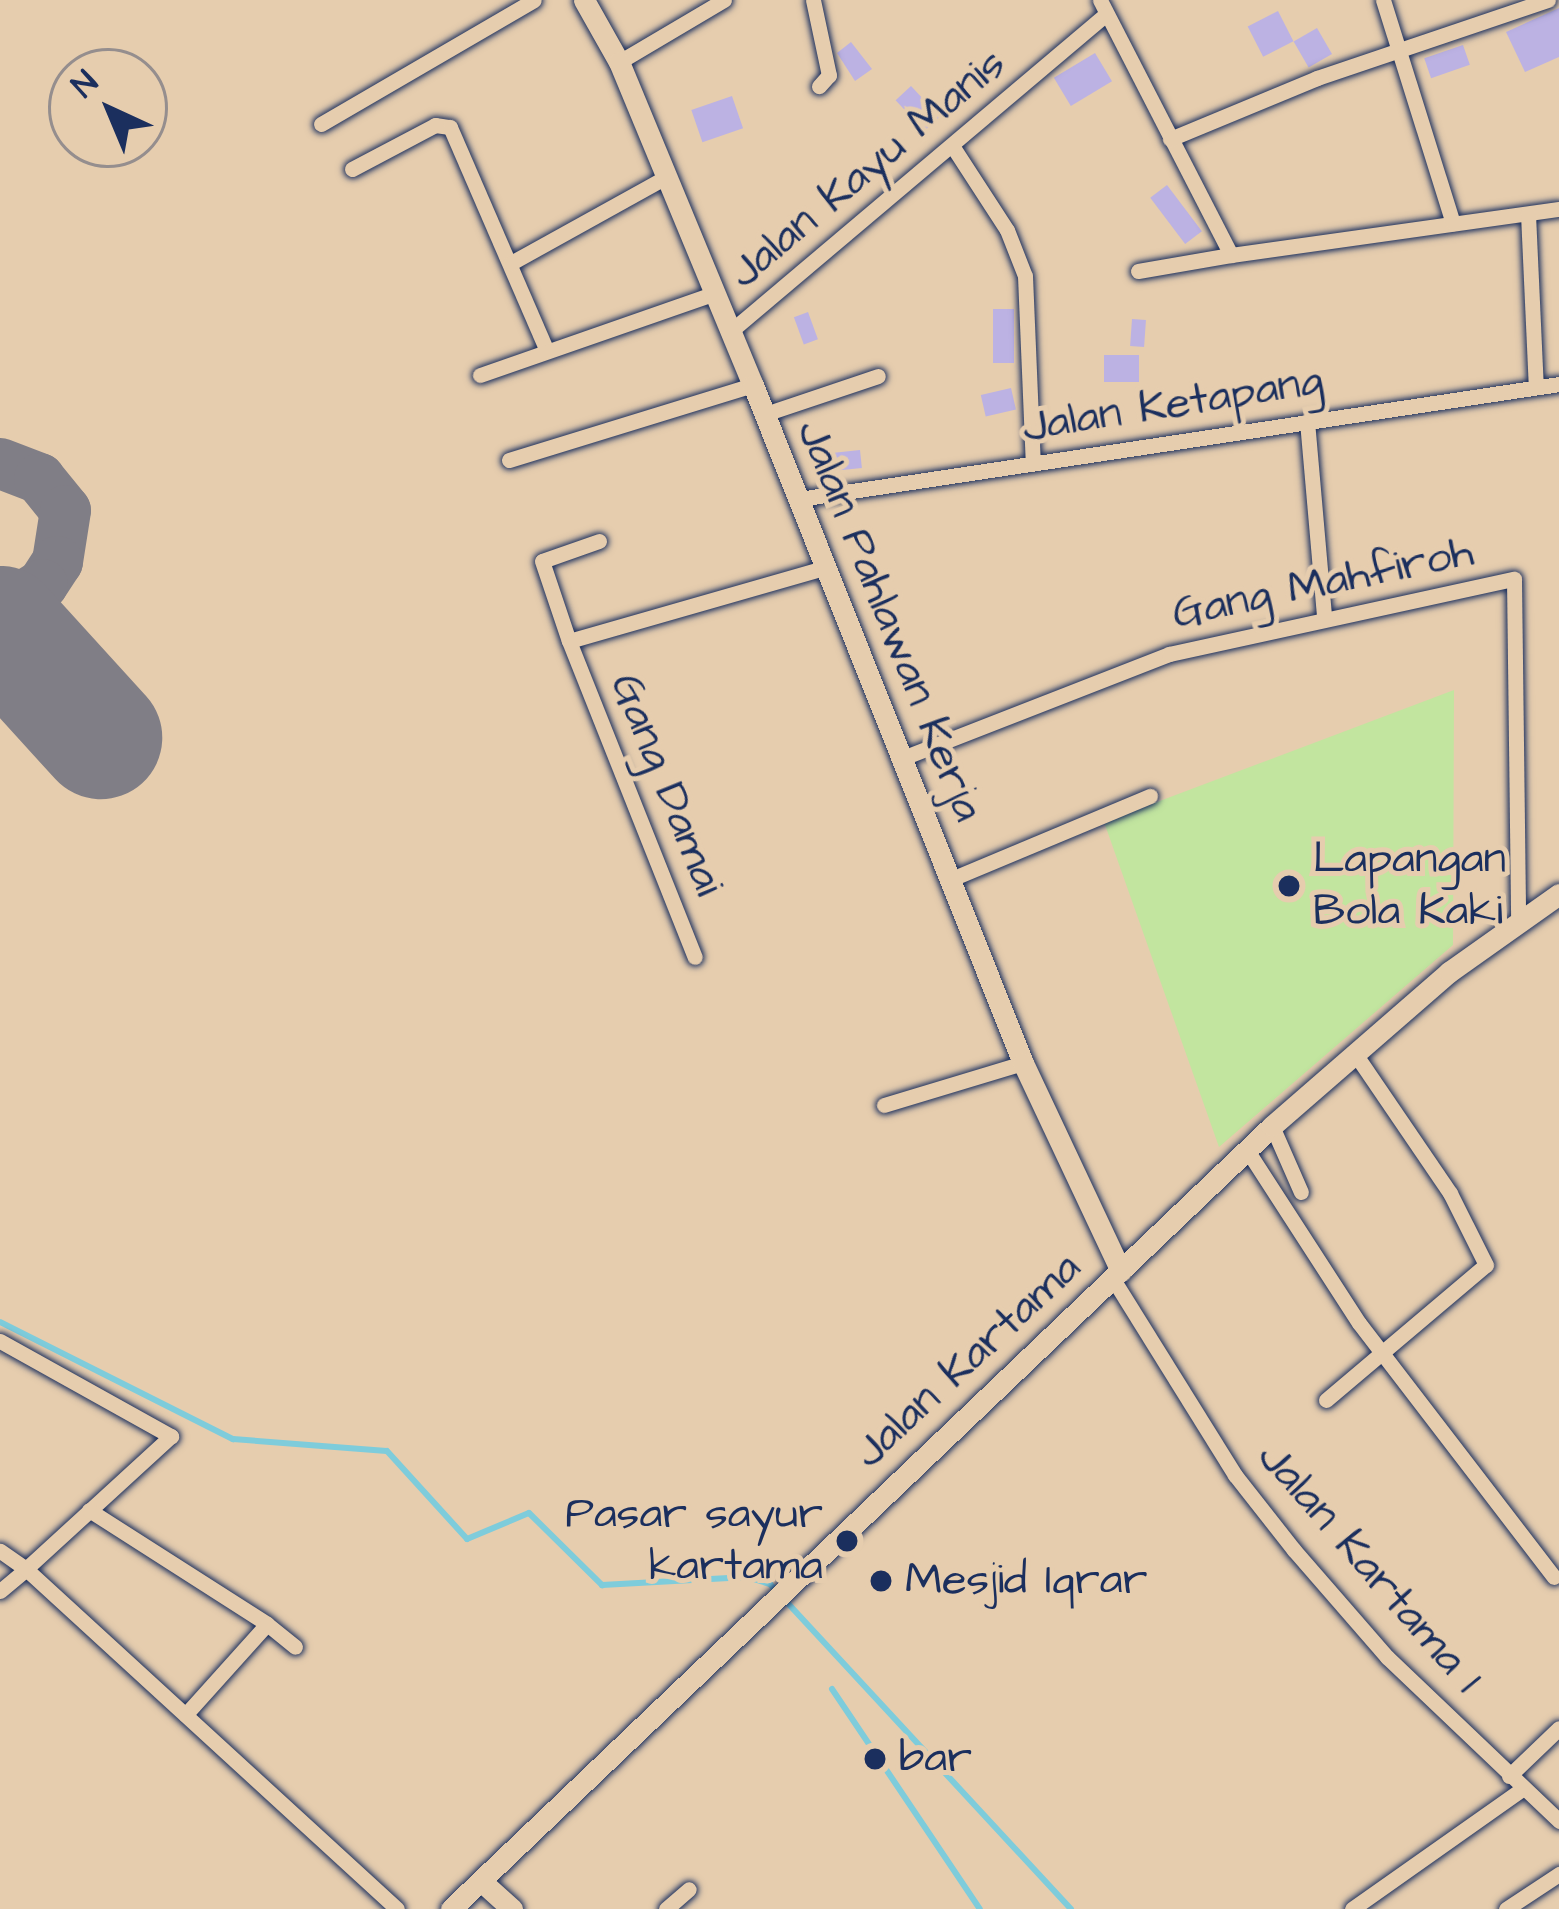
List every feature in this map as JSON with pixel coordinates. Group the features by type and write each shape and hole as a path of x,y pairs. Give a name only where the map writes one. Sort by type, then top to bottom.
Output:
{"main road":[{"name":"Jalan Pahlawan Kerja","path":"586,0 620,62 1023,1063 1117,1275"},
{"name":"Jalan Kartama","path":"451,1909 1272,1126 1517,919 1559,894"},
{"path":"482,1882 512,1909"}],"street":[{"path":"321,124 534,0"},
{"path":"620,62 724,0"},
{"path":"813,0 824,22 818,48 829,75 818,86"},
{"path":"1383,0 1454,224"},
{"path":"1170,140 1317,78 1400,55 1548,0"},
{"path":"1103,7 1232,255"},
{"name":"Jalan Kayu Manis","path":"730,331 953,147 1103,7"},
{"path":"352,169 445,124 511,262 545,347"},
{"path":"953,147 1007,230 1025,276 1033,463"},
{"path":"511,262 666,177"},
{"path":"1138,271 1559,209"},
{"path":"1528,214 1535,387"},
{"path":"480,375 545,347 712,294"},
{"path":"765,415 878,376"},
{"name":"Jalan Ketapang","path":"799,500 1559,384"},
{"path":"509,460 753,385"},
{"path":"1307,421 1324,617"},
{"name":"Gang Damai","path":"598,541 542,560 569,641 695,956"},
{"path":"569,641 824,568"},
{"name":"Gang Mahfiroh","path":"900,759 1150,660 1324,617 1514,579 1517,919"},
{"path":"949,880 1150,796"},
{"path":"1327,1400 1486,1259 1356,1054"},
{"path":"884,1105 1023,1063"},
{"path":"1272,1126 1301,1192"},
{"path":"1247,1150 1381,1352 1554,1576"},
{"name":"Jalan Kartama 1","path":"1117,1275 1234,1475 1279,1532 1387,1657 1559,1821"},
{"path":"0,1341 169,1430 164,1447 0,1591"},
{"path":"89,1510 267,1624 295,1647"},
{"path":"0,1551 26,1569 397,1909"},
{"path":"185,1715 267,1624"},
{"path":"1509,1776 1559,1728"},
{"path":"1352,1909 1522,1789"},
{"path":"1506,1909 1559,1874"},
{"path":"666,1909 689,1889"}],"green space":[{"name":"Lapangan Bola Kaki","path":"1454,690 1453,945 1219,1147 1104,822"}],"building":[{"path":"1559,8 1559,57 1525,72 1506,32"},
{"path":"1278,11 1293,41 1263,57 1248,26"},
{"path":"1317,28 1332,54 1309,67 1294,42"},
{"path":"851,42 872,69 855,81 837,53"},
{"path":"1463,45 1470,65 1431,78 1424,58"},
{"path":"1095,53 1112,81 1071,106 1054,78"},
{"path":"911,86 940,117 924,131 896,100"},
{"path":"732,96 743,128 702,142 691,110"},
{"path":"1167,185 1202,231 1185,244 1150,198"},
{"path":"993,309 1014,309 1014,363 993,363"},
{"path":"808,312 818,339 804,344 794,317"},
{"path":"1132,319 1146,320 1144,347 1130,346"},
{"path":"1104,355 1139,355 1139,382 1104,382"},
{"path":"1011,388 1016,409 986,416 981,395"},
{"path":"860,450 862,468 822,472 820,454"}],"waterway":[{"path":"0,1322 233,1439 387,1451 467,1539 529,1513 602,1585 747,1577 770,1584 1071,1909"},
{"path":"832,1689 980,1909"}],"taxiway":[{"path":"0,463 39,478 65,510 57,561 42,584 0,610"}],"runway":[{"path":"0,627 100,737"}],"place":[{"name":"Lapangan Bola Kaki","path":"1289,886"},
{"name":"Pasar sayur kartama","path":"847,1541"},
{"name":"Mesjid Iqrar","path":"881,1581"},
{"name":"bar","path":"875,1759"}]}
